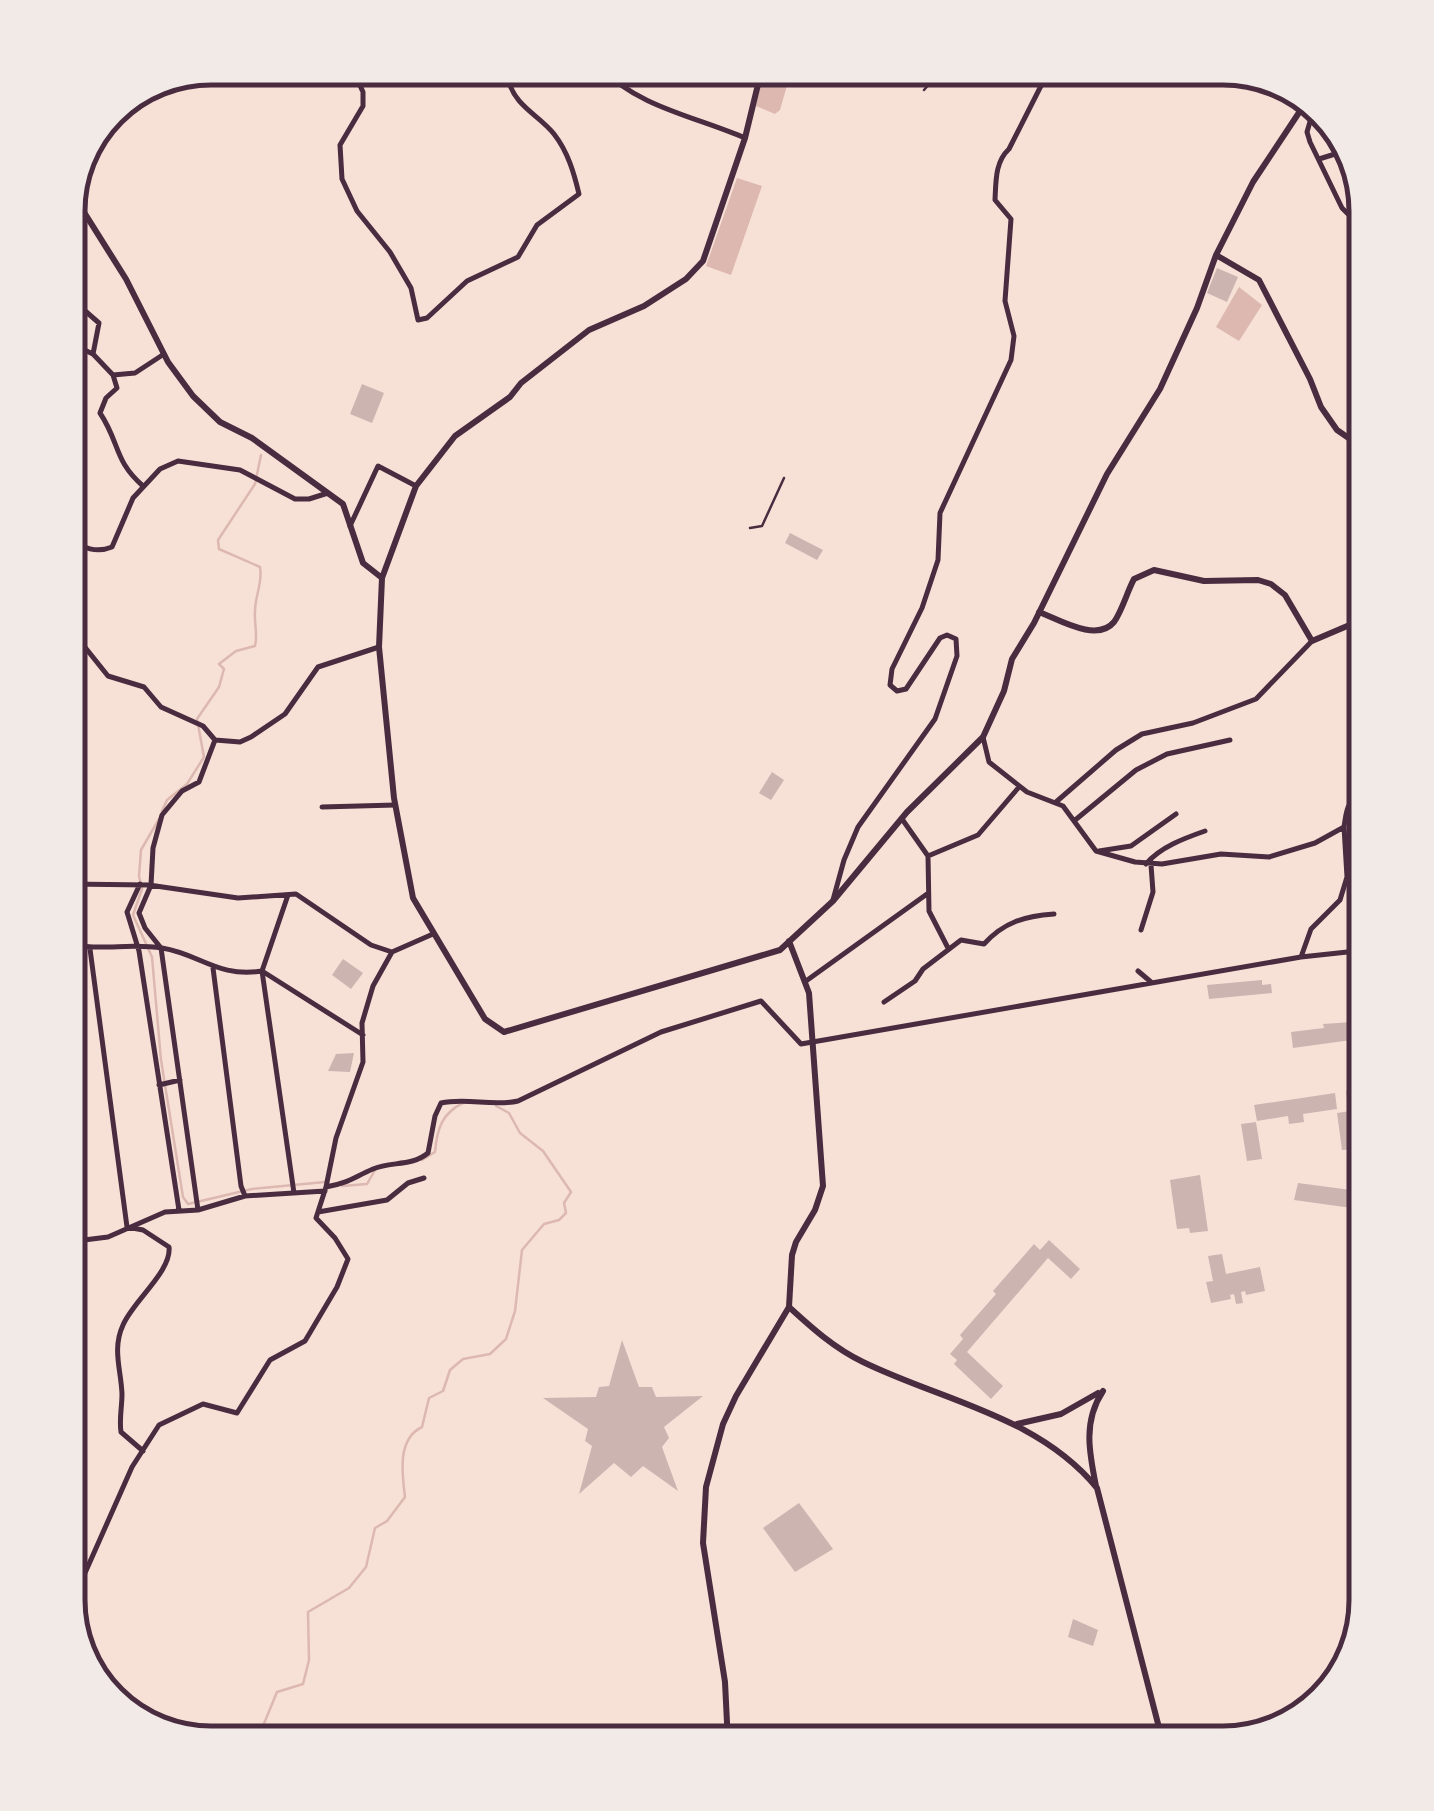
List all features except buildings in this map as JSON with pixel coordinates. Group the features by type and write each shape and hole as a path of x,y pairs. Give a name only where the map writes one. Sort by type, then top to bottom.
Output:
{"street":[{"path":"360,85 362,106 340,145 342,179 357,211 390,252 411,288 418,320 427,318 467,280 518,257 536,225 579,194 572,165 554,134 526,111 509,85"},
{"path":"621,85 650,101 745,138"},
{"path":"758,85 745,138 703,261 644,306 589,330 522,382 510,397 456,436 416,486 382,578 379,647 395,806 413,898 486,1019 504,1032 780,950 833,901 902,820 983,737 1004,691 1012,659 1107,474 1160,389 1216,255 1252,182 1300,111"},
{"path":"833,901 858,827 935,719 957,656 956,639 947,635 940,638 906,689 897,691 890,685 892,669 922,608 938,560 940,513 1011,360 1014,336 1006,301 1012,231 1011,219 994,200 997,171 999,158 1009,150 1042,85"},
{"path":"1310,120 1307,132 1342,208 1349,215"},
{"path":"1319,160 1336,154"},
{"path":"85,214 126,279 164,354 194,396 220,422 252,438 343,504 363,562 382,578"},
{"path":"1216,255 1259,280 1310,378 1321,408 1349,438"},
{"path":"85,311 99,323 93,354"},
{"path":"85,350 113,376 117,388 106,398 100,412 110,429 120,464 144,486"},
{"path":"113,376 136,374 164,354"},
{"path":"85,547 101,552 112,547 127,508 144,486 160,469 178,462 240,470 295,499 309,500 328,492"},
{"path":"350,526 378,466 416,486"},
{"path":"1039,612 1080,628 1104,628 1114,622 1134,579 1154,570 1204,581 1258,580 1272,584 1286,595 1312,641"},
{"path":"1056,802 1116,750 1142,734 1193,723 1256,698 1312,641 1349,625"},
{"path":"85,647 108,676 144,687 161,707 203,726 215,740 240,742 285,714 318,667 379,647"},
{"path":"983,737 989,762 1020,786 1056,802 1096,851 1149,865 1220,854 1269,858 1315,843 1344,827"},
{"path":"198,1210 161,948 144,928 139,914 150,885 153,848 162,815 182,791 199,782 215,740"},
{"path":"1074,821 1136,770 1167,754 1230,740"},
{"path":"928,856 978,835 1020,786"},
{"path":"1301,957 1310,929 1340,900 1348,877 1344,827 1349,801"},
{"path":"322,807 395,806"},
{"path":"1096,851 1131,846 1176,814"},
{"path":"902,820 928,856 927,894 933,924 948,948"},
{"path":"1141,930 1153,892 1149,865 1152,858 1205,831"},
{"path":"85,884 140,884 238,898 296,894 372,945 392,952"},
{"path":"140,884 127,912 137,946 179,1210"},
{"path":"288,894 262,970 294,1193"},
{"path":"806,981 927,894"},
{"path":"884,1002 915,981 923,969 961,940 984,944 1016,920 1054,914"},
{"path":"85,1572 132,1467 160,1424 203,1404 236,1413 270,1360 305,1340 336,1287 348,1259 316,1218 336,1138 362,1062 362,1023 373,986 392,952 433,934"},
{"path":"727,1726 723,1668 702,1543 706,1487 736,1396 789,1306 792,1256 823,1186 813,1018 806,981 789,942"},
{"path":"85,948 161,948 213,968 262,970 363,1035"},
{"path":"90,949 127,1226"},
{"path":"85,1240 108,1237 127,1226 179,1210 198,1210 245,1196 326,1189 352,1182 374,1168 422,1158 428,1153 441,1103 518,1101 661,1032 761,1001 800,1044 1349,952"},
{"path":"213,968 245,1196"},
{"path":"1138,970 1153,982"},
{"path":"159,1085 180,1080"},
{"path":"318,1212 387,1200 408,1182 424,1178"},
{"path":"127,1226 143,1230 169,1248 170,1253 169,1262 129,1314 116,1348 121,1432 143,1451"},
{"path":"789,1306 820,1335 860,1361 1016,1424 1068,1458 1096,1488"},
{"path":"1016,1424 1060,1414 1103,1391 1094,1403 1089,1431 1096,1488 1158,1726"}],"path":[{"path":"924,90 928,85"},
{"path":"750,528 762,526 784,478"}],"shaded area":[{"path":"760,85 787,85 780,110 775,114 756,106"},
{"path":"737,178 762,186 731,275 706,266"},
{"path":"1239,287 1262,305 1239,341 1216,327"}],"waterway":[{"path":"162,811 167,800 187,784 204,757 197,719 219,687 224,669 219,664 236,651 255,646 260,567 219,549 218,540 255,484 261,455"},
{"path":"159,819 141,850 142,889 133,915 152,957 161,1060 183,1197 188,1204 252,1189 325,1182"},
{"path":"422,1160 435,1152 445,1117 463,1103"},
{"path":"263,1726 277,1692 303,1684 309,1660 308,1612 349,1588 366,1567 375,1528 387,1521 405,1497 405,1448 414,1432 422,1427 429,1398 443,1391 450,1370 463,1359 490,1354 506,1339 515,1311 522,1250 544,1224 559,1220 566,1213 564,1203 571,1192 543,1151 520,1133 509,1113 496,1106"},
{"path":"342,1186 367,1184 375,1170"}]}
